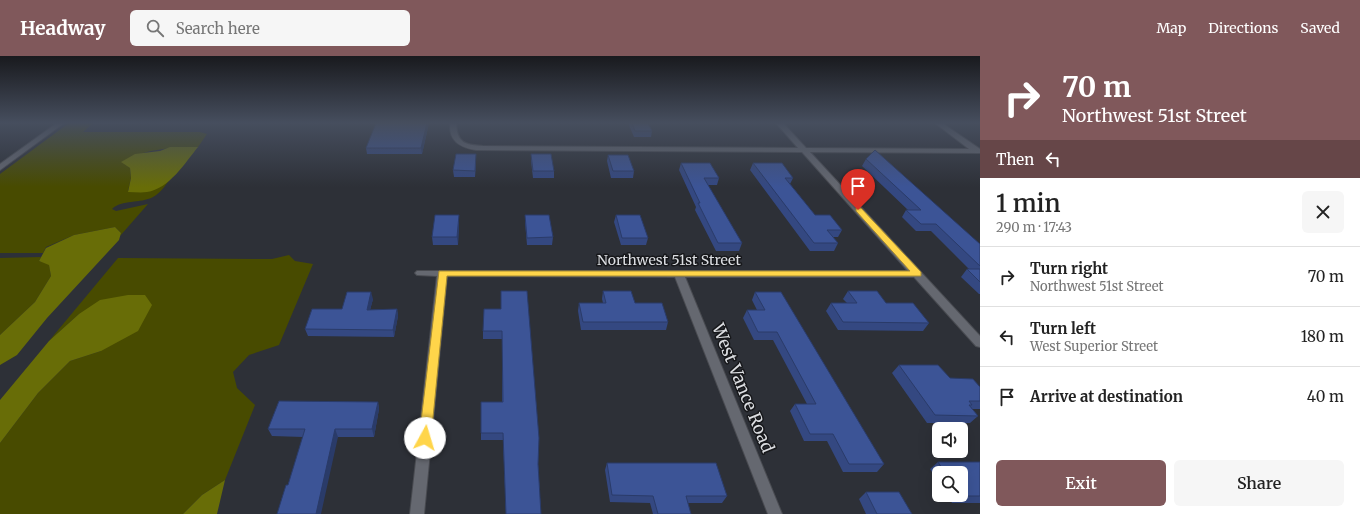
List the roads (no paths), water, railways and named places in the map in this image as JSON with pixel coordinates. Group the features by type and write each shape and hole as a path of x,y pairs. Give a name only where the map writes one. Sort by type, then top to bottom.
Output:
{"street":[{"path":"0,168 32,144"},
{"path":"466,144 483,148 979,151"},
{"path":"799,144 980,343"},
{"path":"969,144 979,151"},
{"name":"Northwest 51st Street","path":"420,273 918,274"},
{"path":"416,514 442,273"},
{"name":"West Vance Road","path":"679,274 775,514"}]}
